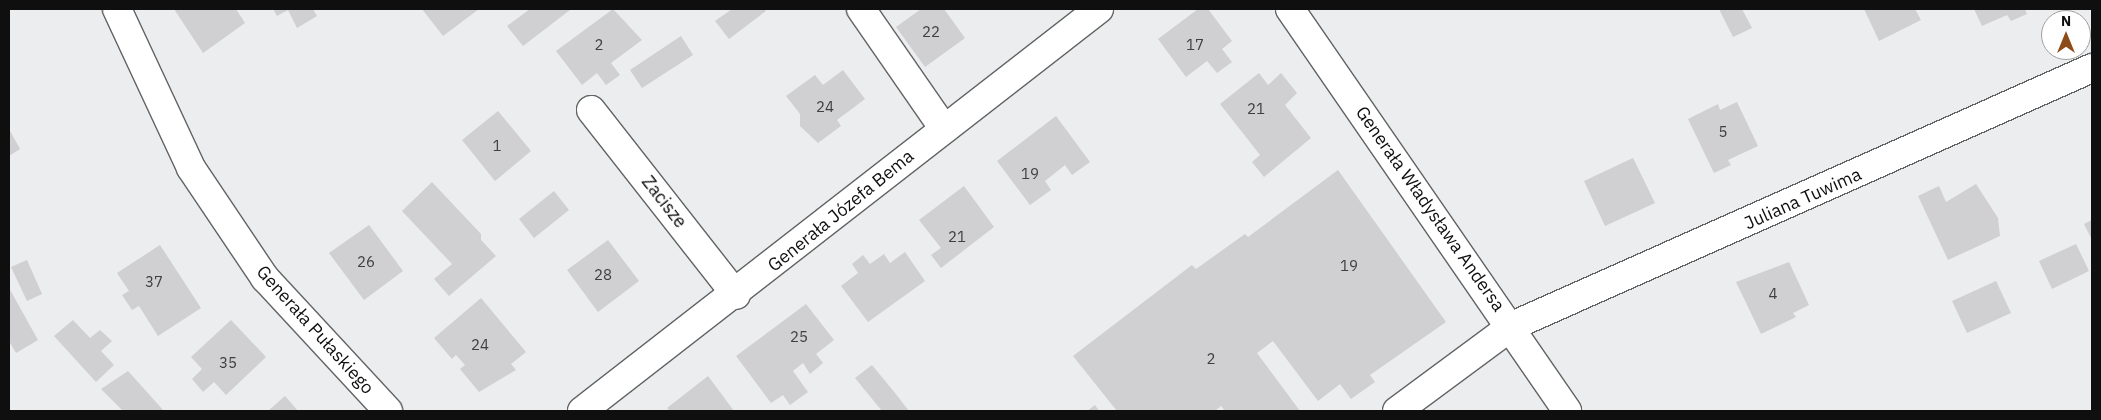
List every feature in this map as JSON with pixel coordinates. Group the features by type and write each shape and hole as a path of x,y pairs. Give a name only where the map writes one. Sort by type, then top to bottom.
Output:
{"street":[{"name":"Generała Pułaskiego","path":"117,9 191,168 254,262 388,411"},
{"path":"861,9 944,129"},
{"name":"Generała Józefa Bema","path":"582,411 736,295 944,129 1099,9"},
{"name":"Generała Władysława Andersa","path":"1290,9 1512,326 1567,411"},
{"name":"Juliana Tuwima","path":"1397,411 1512,326 2092,68"},
{"name":"Zacisze","path":"591,110 736,295"}],"building":[{"path":"174,9 236,9 245,23 203,53"},
{"path":"273,9 313,9 317,16 297,28 288,10 277,16"},
{"path":"422,9 479,9 443,36"},
{"path":"530,9 570,10 523,46 507,26"},
{"path":"613,9 642,40 611,63 620,75 606,85 597,73 582,85 556,51"},
{"path":"732,9 764,9 766,11 729,39 715,21"},
{"path":"921,9 944,9 965,38 925,67 896,27"},
{"path":"1198,9 1208,9 1232,41 1222,49 1232,62 1217,73 1207,61 1186,77 1158,39"},
{"path":"1719,9 1742,9 1752,28 1733,37"},
{"path":"1864,9 1915,9 1921,20 1879,41"},
{"path":"1974,9 2025,9 2027,14 2011,21 2007,15 1982,26"},
{"path":"681,36 693,55 642,88 630,70"},
{"path":"843,70 865,99 837,120 841,126 818,143 800,126 800,114 786,96 815,75 823,85"},
{"path":"1259,73 1268,85 1281,73 1297,93 1285,105 1311,138 1264,177 1252,162 1260,155 1220,104"},
{"path":"1737,102 1758,146 1728,160 1731,165 1714,173 1688,119 1718,104 1720,110"},
{"path":"498,111 531,151 495,181 462,140"},
{"path":"1056,116 1090,162 1072,175 1065,165 1045,181 1051,190 1030,205 997,161"},
{"path":"9,129 20,149 9,156"},
{"path":"1633,158 1655,203 1605,226 1584,181"},
{"path":"1338,170 1446,322 1370,375 1375,382 1351,399 1340,384 1318,401 1273,341 1257,353 1300,411 1225,411 1221,406 1215,411 1117,411 1073,356 1192,265 1196,269 1245,234 1248,237"},
{"path":"432,182 481,234 481,240 496,256 449,296 434,279 452,264 402,211"},
{"path":"1976,184 1998,218 2000,236 1948,260 1918,196 1939,186 1946,202"},
{"path":"964,186 994,227 941,268 931,255 941,248 919,220"},
{"path":"554,191 569,210 534,238 519,219"},
{"path":"2092,220 2092,240 2084,224"},
{"path":"369,225 403,271 364,300 329,253"},
{"path":"608,240 639,281 598,312 567,270"},
{"path":"2076,244 2089,271 2052,289 2039,261"},
{"path":"160,245 201,308 158,336 139,306 132,310 122,295 129,291 117,273"},
{"path":"905,252 925,281 868,322 841,286 858,273 852,264 863,255 870,264 884,254 890,263"},
{"path":"27,260 42,294 27,301 11,267"},
{"path":"1789,262 1809,305 1793,313 1796,317 1761,334 1736,282"},
{"path":"1996,281 2011,313 1967,333 1952,301"},
{"path":"9,288 38,340 16,353 9,341"},
{"path":"481,298 526,352 511,364 516,370 479,392 460,369 465,365 456,355 452,359 434,338"},
{"path":"806,304 834,340 816,354 823,363 810,374 803,363 793,371 808,392 790,405 783,395 771,403 736,356"},
{"path":"73,320 90,338 100,330 112,341 101,351 114,365 96,382 54,336"},
{"path":"231,320 266,357 226,395 214,382 203,392 192,379 202,369 191,357"},
{"path":"872,365 909,411 882,411 855,378"},
{"path":"128,371 164,411 123,411 101,389"},
{"path":"708,376 734,411 670,411 667,408"},
{"path":"285,396 298,411 268,411"},
{"path":"1095,405 1099,411 1087,411"}]}
